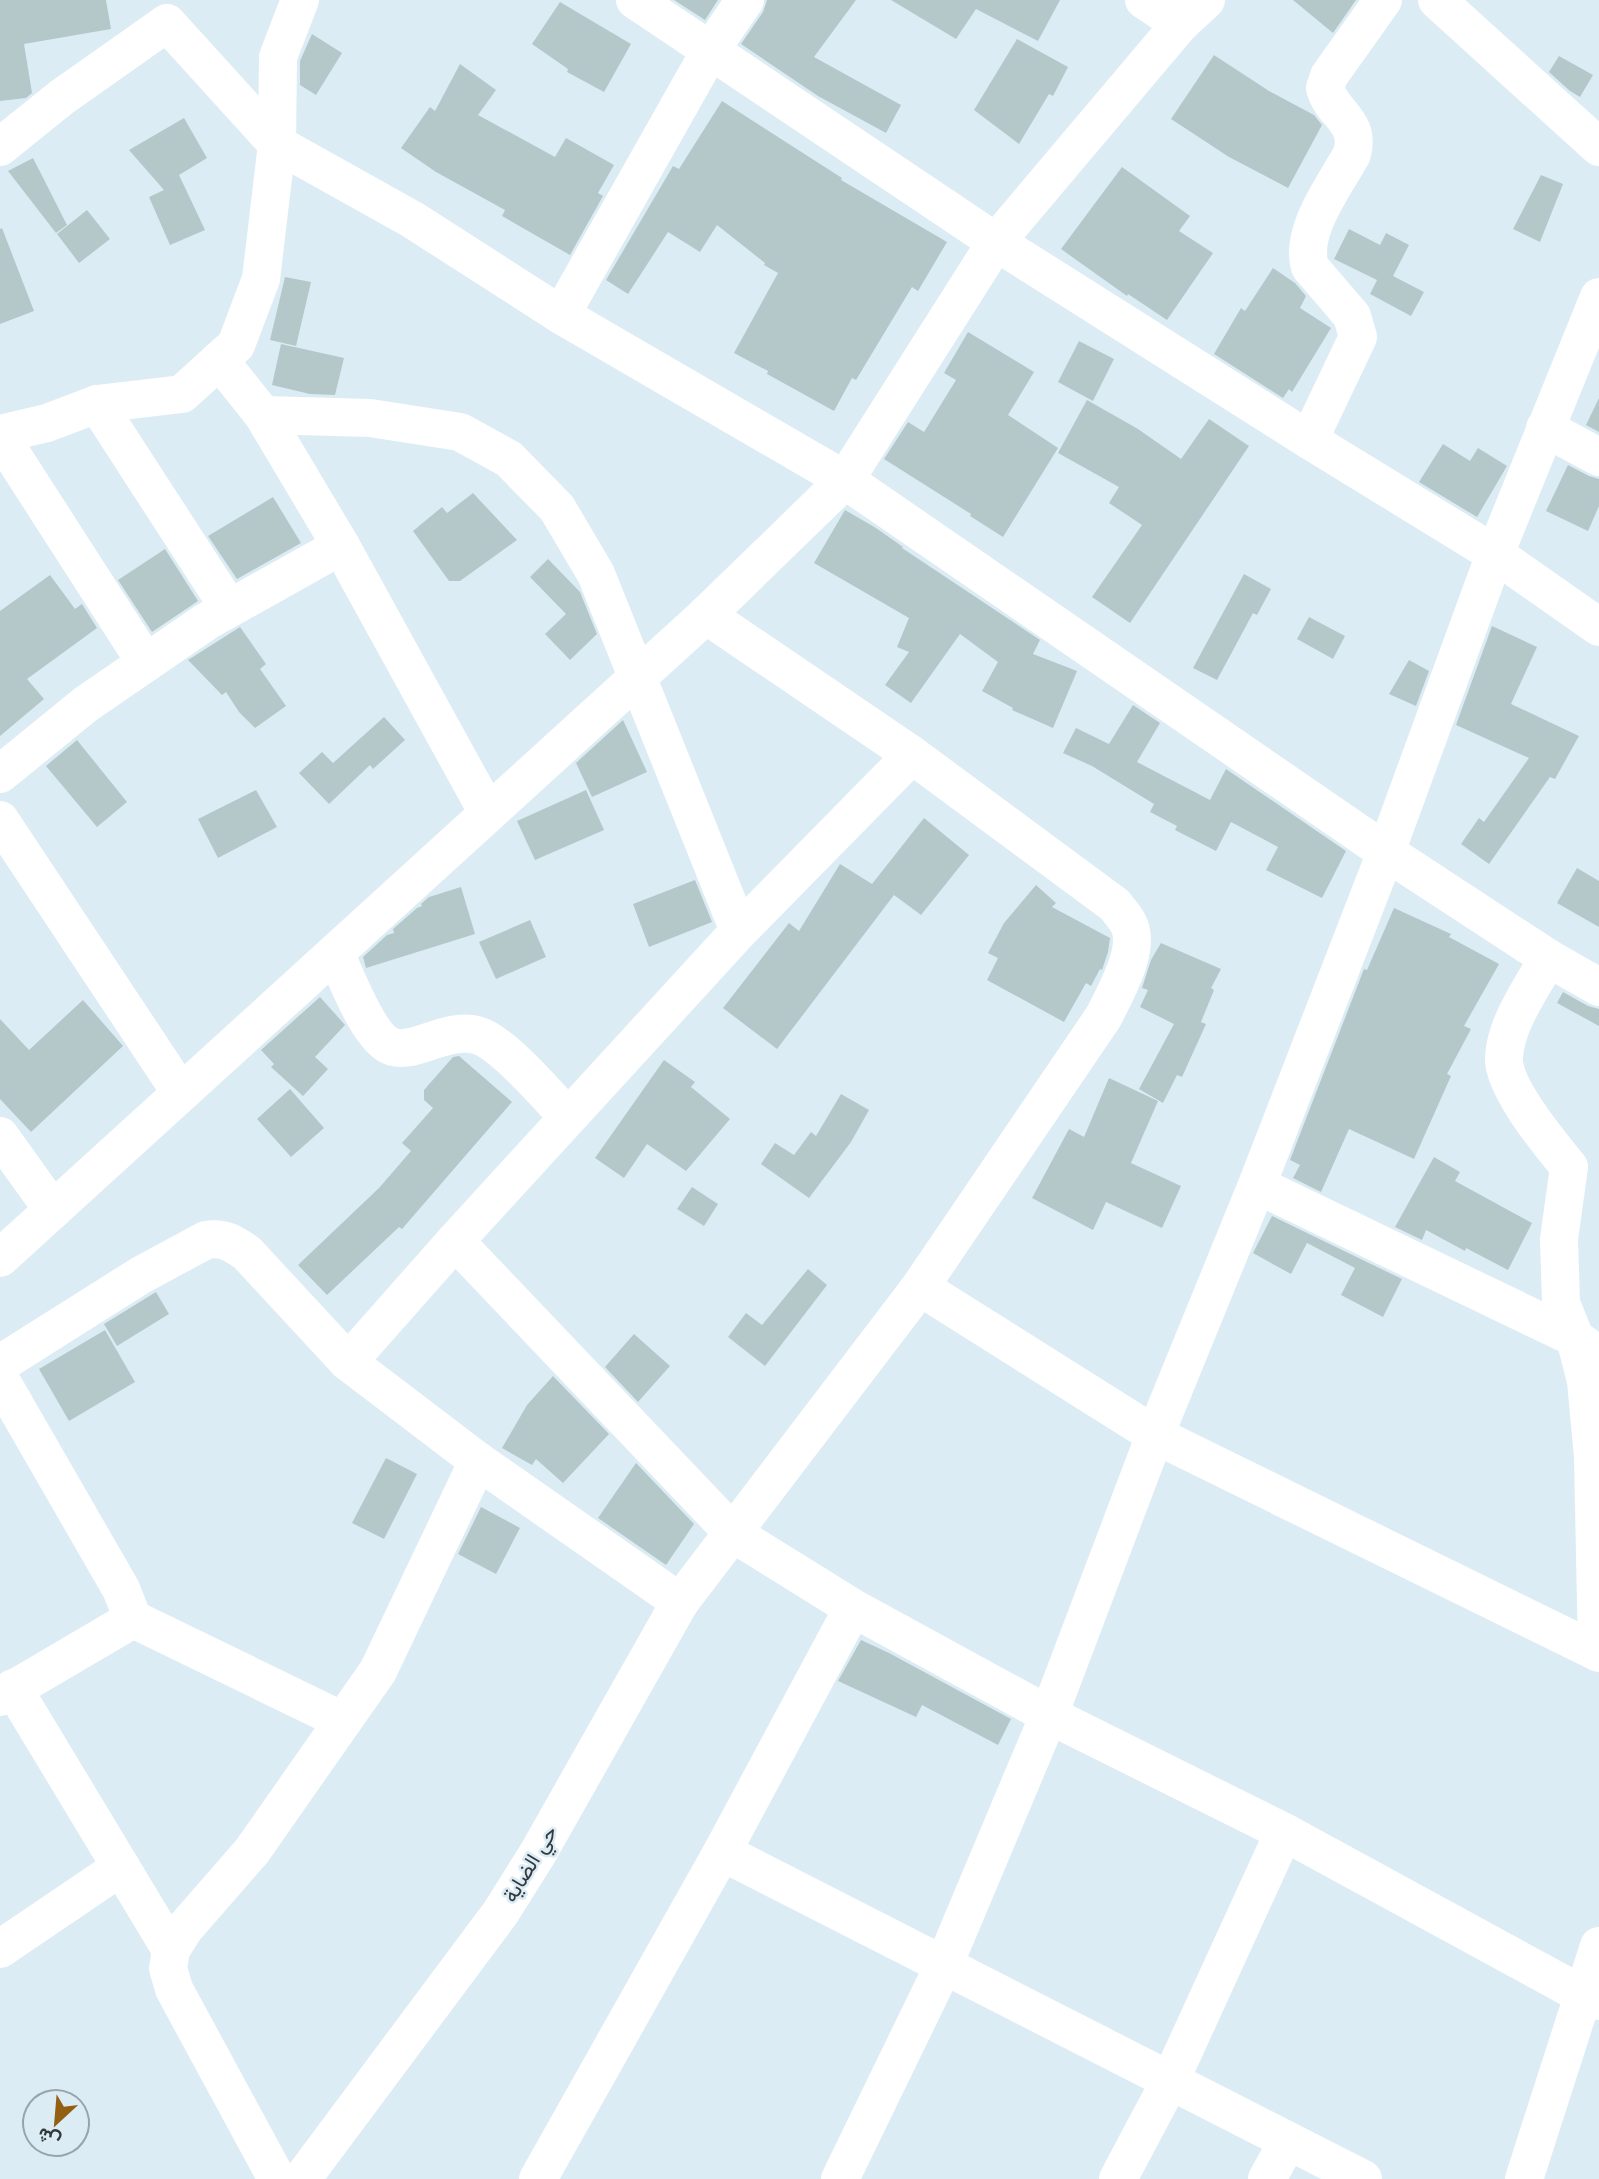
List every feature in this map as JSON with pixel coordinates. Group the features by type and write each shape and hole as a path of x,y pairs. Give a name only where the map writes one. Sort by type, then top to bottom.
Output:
{"street":[{"path":"146,663 0,435 47,423 97,404 182,394 236,345 261,279 277,144 278,57 300,0"},
{"path":"635,0 996,242 1495,554 1599,627"},
{"path":"562,315 710,51 745,0"},
{"path":"0,1258 706,615 845,480 996,242 1193,12 1144,0"},
{"path":"1309,440 1359,337 1352,316 1310,267 1307,257 1310,232 1352,154 1354,145 1354,135 1348,122 1326,94 1325,88 1329,76 1383,0"},
{"path":"1437,0 1599,146"},
{"path":"0,147 171,8 277,144 413,220 562,315 845,480 1386,852 1548,958 1599,987"},
{"path":"840,2179 943,1967 1049,1715 1155,1436 1257,1185 1386,852 1495,554 1599,297"},
{"path":"219,360 263,415 341,546 488,813"},
{"path":"97,404 229,608"},
{"path":"263,415 370,418 460,432 509,459 557,508 589,563 739,931"},
{"path":"1545,428 1599,457"},
{"path":"0,774 86,704 207,621 341,546"},
{"name":"حي الضاية","path":"302,2179 501,1912 538,1853 680,1602 920,1287 1104,1016 1133,946 1129,924 1115,905 912,755 706,615"},
{"path":"348,1362 739,931 912,755"},
{"path":"0,820 181,1093"},
{"path":"335,953 368,1022 380,1039 393,1047 408,1048 459,1032 482,1037 510,1058 568,1117"},
{"path":"920,1287 1155,1436 1598,1653 1594,1457 1586,1381 1587,1347 1560,1303 1559,1239 1584,1177 1551,1145 1510,1084 1504,1069 1503,1055 1510,1028 1548,958"},
{"path":"0,1136 53,1210"},
{"path":"1257,1185 1587,1347"},
{"path":"0,1364 141,1275 206,1240 218,1238 232,1242 247,1252 348,1362 478,1461 680,1602"},
{"path":"455,1241 734,1534 853,1608 1049,1715 1284,1832 1591,1998"},
{"path":"0,1379 121,1588 133,1619 343,1721"},
{"path":"277,2179 174,1989 168,1968 171,1950 184,1929 252,1851 378,1671 478,1461"},
{"path":"538,2179 722,1852 853,1608"},
{"path":"133,1619 6,1693 121,1867 171,1950"},
{"path":"1118,2179 1170,2081 1284,1832"},
{"path":"722,1852 1363,2179"},
{"path":"0,1949 121,1867"},
{"path":"1524,2179 1591,1998 1599,1946"},
{"path":"1267,2179 1288,2141"}],"building":[{"path":"0,0 106,0 111,29 24,44 32,93 26,98 0,101"},
{"path":"674,0 718,0 705,20"},
{"path":"767,0 856,0 814,57 901,105 886,133 818,96 741,44 763,12"},
{"path":"891,0 1060,0 1038,41 976,9 956,39"},
{"path":"1293,0 1356,0 1333,33"},
{"path":"560,2 631,44 604,92 567,72 568,69 532,44"},
{"path":"312,34 342,53 316,95 300,85 300,61"},
{"path":"1017,39 1068,67 1053,96 1049,94 1019,144 974,110"},
{"path":"1214,55 1269,91 1314,115 1322,125 1288,188 1229,157 1171,119"},
{"path":"1559,56 1593,75 1580,97 1549,72"},
{"path":"460,64 496,90 478,115 555,157 566,138 614,165 598,193 603,196 570,255 502,216 505,210 436,172 401,148 430,107 435,111"},
{"path":"722,101 842,178 841,180 947,242 918,291 912,287 856,380 852,378 834,411 734,353 778,273 764,265 765,263 717,225 700,252 668,232 628,294 606,280 673,166 679,169"},
{"path":"184,118 207,158 179,175 205,230 170,245 149,197 164,190 129,150"},
{"path":"33,158 67,225 56,233 8,171"},
{"path":"1122,167 1190,216 1179,231 1213,253 1167,320 1128,294 1127,296 1061,249"},
{"path":"1541,175 1563,184 1540,242 1513,229"},
{"path":"87,210 110,239 79,263 57,234"},
{"path":"2,228 34,311 0,324 0,229"},
{"path":"1349,229 1380,245 1386,233 1409,245 1393,276 1424,292 1411,316 1370,294 1377,280 1334,259"},
{"path":"1273,268 1295,283 1306,296 1300,308 1331,328 1292,392 1289,389 1283,398 1214,354 1241,308 1245,311"},
{"path":"285,277 311,282 296,346 270,340"},
{"path":"968,332 1034,372 1008,415 1058,448 1003,537 884,459 908,422 924,432 956,380 944,373"},
{"path":"1079,341 1114,359 1093,401 1058,382"},
{"path":"281,344 344,358 335,395 310,394 272,385"},
{"path":"1599,398 1599,432 1586,425"},
{"path":"1087,400 1138,429 1181,459 1209,419 1249,446 1130,623 1092,597 1142,525 1109,503 1119,487 1058,453"},
{"path":"1443,444 1470,461 1478,448 1507,466 1477,517 1419,482"},
{"path":"1568,465 1599,479 1599,506 1588,531 1546,511"},
{"path":"473,493 517,540 460,581 449,581 413,531 442,507 447,513"},
{"path":"273,497 301,543 237,579 208,536"},
{"path":"845,510 876,528 1040,640 1033,654 1077,671 1053,728 1012,710 1013,708 982,691 998,662 960,634 911,703 885,685 909,652 897,647 909,618 814,563"},
{"path":"165,549 198,601 152,632 118,580"},
{"path":"548,559 580,592 597,634 570,660 545,634 566,614 530,577"},
{"path":"1244,574 1271,589 1257,615 1253,613 1217,680 1193,668"},
{"path":"50,575 75,609 82,604 97,628 27,679 44,699 0,736 0,611"},
{"path":"1309,617 1345,636 1333,659 1297,639"},
{"path":"1492,626 1537,647 1511,704 1579,736 1555,779 1550,777 1489,864 1461,844 1479,818 1484,822 1529,758 1456,725"},
{"path":"240,627 266,664 260,669 286,706 255,728 239,712 226,692 222,695 188,660"},
{"path":"1409,660 1429,671 1416,706 1389,694"},
{"path":"1133,705 1160,723 1137,762 1210,800 1226,769 1346,851 1322,898 1266,870 1278,847 1231,822 1216,851 1175,830 1177,826 1150,812 1154,804 1092,766 1063,753 1076,728 1109,744"},
{"path":"384,717 405,740 373,769 370,765 329,804 299,773 322,752 333,763"},
{"path":"623,720 647,772 592,797 576,763"},
{"path":"77,740 127,802 97,827 46,766"},
{"path":"256,790 277,827 218,858 198,819"},
{"path":"586,790 604,830 535,860 517,821"},
{"path":"924,818 969,855 921,915 894,895 777,1049 723,1008 789,923 799,931 840,864 872,884"},
{"path":"1577,868 1599,881 1599,927 1557,903"},
{"path":"695,880 712,922 649,947 633,904"},
{"path":"1036,885 1056,903 1052,907 1110,938 1102,970 1100,969 1091,986 1086,983 1064,1022 987,980 998,958 988,953 1004,923"},
{"path":"461,887 475,934 366,968 363,957 387,935 394,933 393,929 429,897"},
{"path":"1394,908 1451,934 1449,937 1499,964 1464,1026 1471,1029 1447,1074 1451,1076 1414,1159 1349,1129 1321,1192 1293,1178 1300,1165 1290,1160 1364,969 1367,970"},
{"path":"530,920 546,957 496,979 479,942"},
{"path":"1161,943 1221,969 1211,988 1214,990 1201,1022 1206,1024 1182,1077 1177,1075 1163,1103 1139,1089 1174,1024 1140,1007 1148,990 1142,988 1151,960"},
{"path":"1563,992 1599,1009 1599,1026 1557,1003"},
{"path":"320,997 345,1025 315,1057 328,1069 303,1096 271,1067 274,1064 261,1050"},
{"path":"83,1000 123,1046 31,1132 0,1099 0,1019 29,1050"},
{"path":"459,1056 512,1102 402,1229 399,1227 327,1295 298,1265 379,1188 411,1151 402,1143 433,1108 424,1100 424,1090 453,1057"},
{"path":"664,1060 695,1082 691,1087 730,1119 686,1171 647,1144 624,1178 595,1158"},
{"path":"1109,1078 1158,1101 1131,1163 1181,1186 1162,1228 1106,1202 1093,1230 1032,1198 1069,1129 1084,1137"},
{"path":"290,1089 324,1128 291,1157 257,1119"},
{"path":"841,1094 869,1110 851,1142 809,1198 761,1164 775,1143 794,1155 811,1132 816,1136"},
{"path":"1434,1157 1460,1172 1455,1181 1532,1223 1508,1270 1426,1230 1422,1240 1395,1227"},
{"path":"692,1187 718,1204 704,1226 677,1209"},
{"path":"1272,1216 1402,1279 1383,1317 1341,1295 1355,1268 1307,1243 1291,1274 1253,1253"},
{"path":"808,1269 827,1285 765,1366 728,1337 746,1313 762,1325"},
{"path":"156,1292 169,1314 117,1346 104,1324"},
{"path":"105,1330 135,1382 69,1421 39,1369"},
{"path":"634,1334 670,1366 638,1402 605,1367"},
{"path":"553,1376 609,1434 563,1483 536,1459 532,1465 502,1448 527,1405"},
{"path":"386,1458 417,1474 384,1539 352,1523"},
{"path":"636,1463 694,1524 666,1565 598,1518"},
{"path":"481,1507 520,1528 496,1574 458,1554"},
{"path":"861,1640 1011,1719 998,1745 922,1705 916,1717 838,1681"}]}
